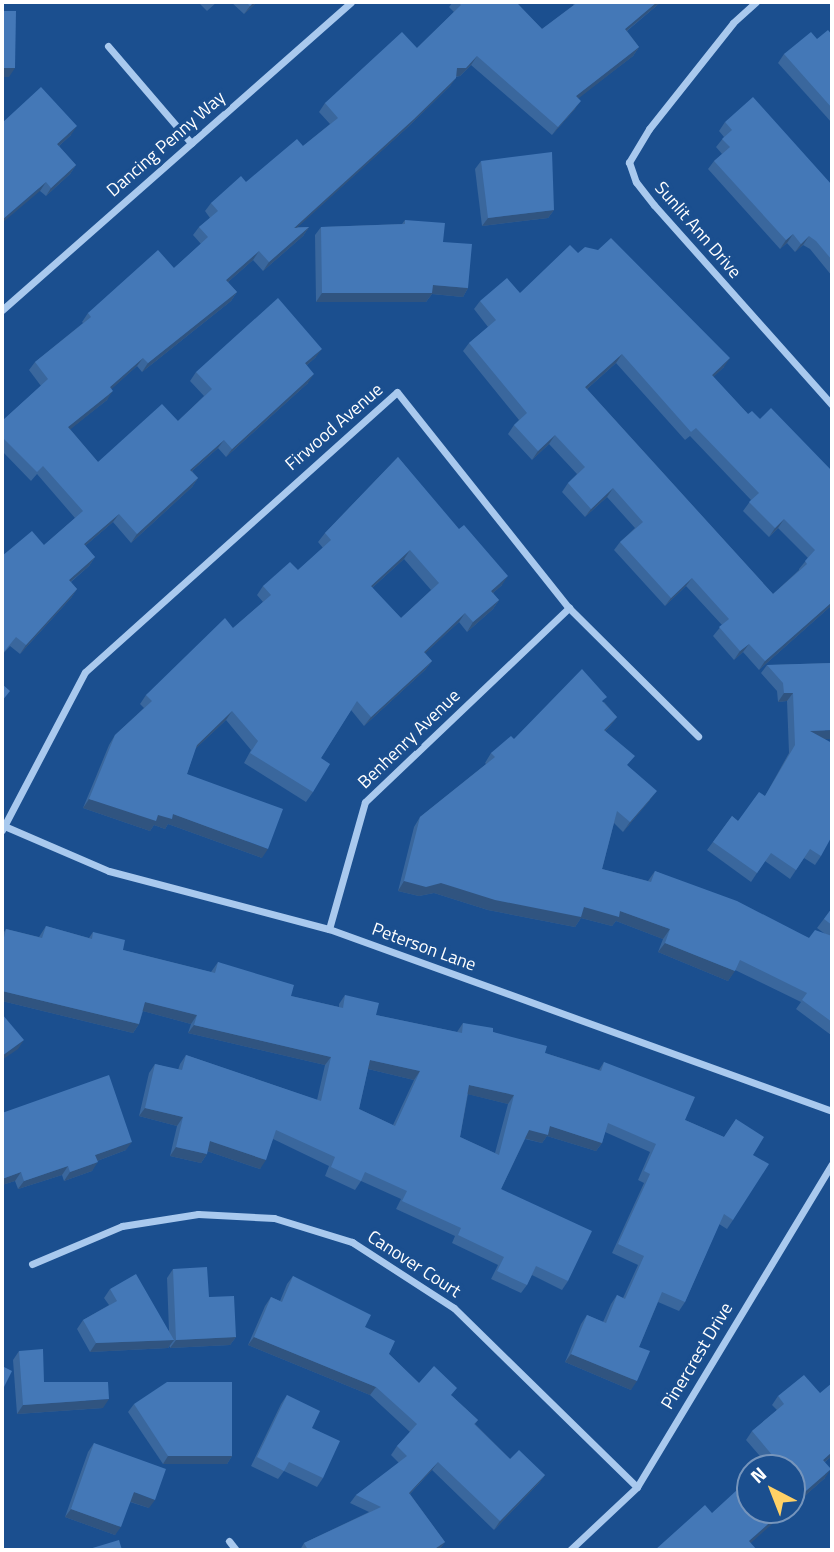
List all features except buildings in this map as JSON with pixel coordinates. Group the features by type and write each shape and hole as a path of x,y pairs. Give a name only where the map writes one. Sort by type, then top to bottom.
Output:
{"street":[{"name":"Dancing Penny Way","path":"2,310 351,2"},
{"name":"Sunlit Ann Drive","path":"756,2 725,33 649,129 629,162 636,182 654,205 832,404"},
{"path":"108,46 191,143"},
{"name":"Firwood Avenue","path":"2,827 85,672 397,392 569,608 698,736"},
{"name":"Benhenry Avenue","path":"330,929 365,802 569,608"},
{"name":"Peterson Lane","path":"2,827 109,872 330,929 832,1111"},
{"name":"Pinercrest Drive","path":"570,1550 637,1487 832,1164"},
{"name":"Canover Court","path":"32,1264 122,1226 198,1214 274,1218 352,1242 454,1308 637,1487"},
{"path":"229,1541 236,1550"}]}
